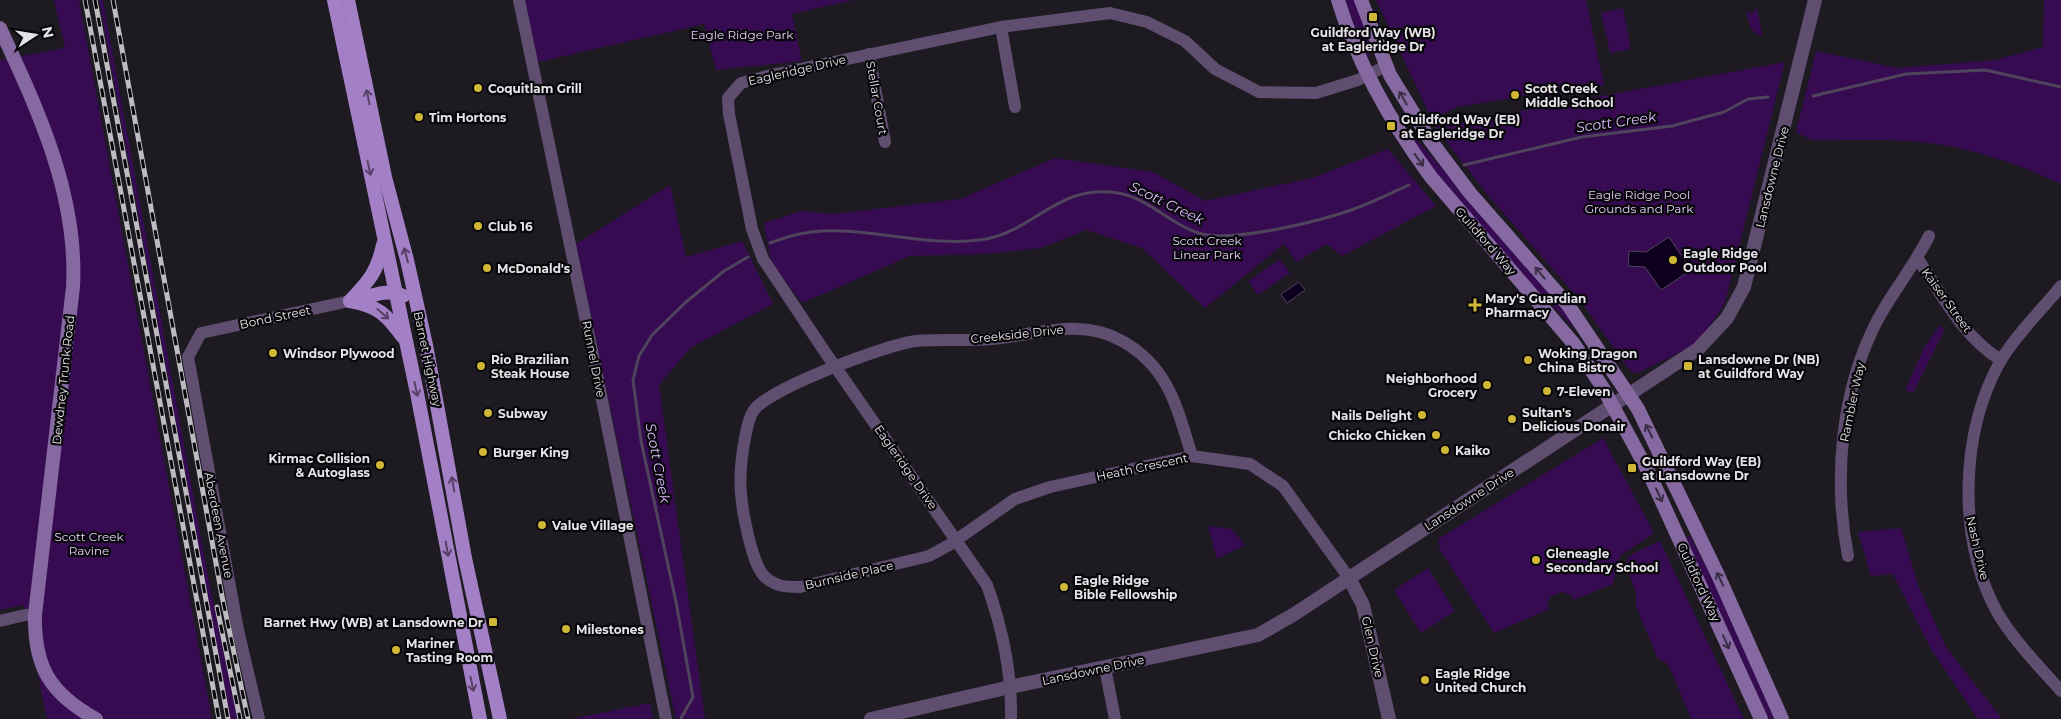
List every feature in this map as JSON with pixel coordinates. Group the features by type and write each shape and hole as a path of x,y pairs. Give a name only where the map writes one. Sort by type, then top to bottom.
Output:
{"main road":[{"name":"Barnet Highway","path":"334,0 396,292 480,719"},
{"name":"Barnet Highway","path":"348,0 385,177 417,302 451,472 465,558 500,719"},
{"name":"Guildford Way","path":"1338,0 1369,75 1394,123 1431,177 1574,344 1613,406 1648,472 1761,719"},
{"name":"Guildford Way","path":"1360,0 1386,66 1414,116 1445,162 1568,305 1630,395 1666,463 1782,719"},
{"name":"Dewdney Trunk Road","path":"0,28 51,146 64,192 73,248 73,287 35,616 38,656 50,682 66,700 96,719"},
{"path":"350,301 373,276 380,262 384,239"},
{"path":"350,301 382,293 396,292 417,302"},
{"path":"350,301 369,305 380,310 406,342"}],"street":[{"name":"Runnel Drive","path":"519,0 666,719"},
{"name":"Lansdowne Drive","path":"871,719 1258,634 1292,616 1698,349 1727,318 1739,297 1756,240 1815,0"},
{"name":"Eagleridge Drive","path":"1011,719 1010,687 994,604 987,585 834,366 763,259 752,229 728,114 728,98 741,83 869,54 1001,28 1110,13 1147,22 1185,41 1215,70 1259,92 1316,93 1369,75 1386,66"},
{"path":"1001,28 1014,107"},
{"name":"Stellar Court","path":"869,54 885,142"},
{"name":"Rambler Way","path":"1848,556 1843,533 1841,474 1842,447 1854,382 1866,345 1877,322 1918,259 1929,236"},
{"name":"Kaiser Street","path":"1918,259 1976,340 2002,360"},
{"name":"Nash Drive","path":"2061,286 2002,360 1981,410 1975,432 1968,476 1973,536 1987,588 1997,611 2012,633 2061,692"},
{"name":"Bond Street","path":"201,333 350,301"},
{"name":"Creekside Drive","path":"834,366 914,341 993,339 1056,328 1094,330 1122,340 1155,365 1175,401 1192,456"},
{"name":"Aberdeen Avenue","path":"201,333 188,357 238,630 259,719"},
{"name":"Burnside Place","path":"834,366 767,397 754,410 747,424 739,467 740,505 754,558 764,577 780,587 800,587 929,556 957,540"},
{"name":"Heath Crescent","path":"957,540 1015,499 1041,490 1192,456 1250,464 1283,486 1349,578"},
{"name":"Glen Drive","path":"1349,578 1363,605 1389,719"},
{"path":"0,620 25,615 35,616"},
{"path":"1105,668 1115,719"}],"green space":[{"name":"Scott Creek Ravine","path":"54,0 79,0 212,719 47,719 24,605 0,610 0,60 65,48"},
{"path":"99,0 103,0 208,576 238,719 230,719"},
{"name":"Eagle Ridge Park","path":"525,0 853,0 792,14 802,61 716,70 704,24 538,62"},
{"path":"1345,0 1355,0 1368,38 1370,56 1367,57"},
{"path":"1376,0 1586,0 1604,85 1544,97 1543,93 1457,107 1432,120"},
{"path":"2044,0 2061,0 2061,184 2030,170 1964,149 1930,143 1901,141 1812,140 1796,132 1816,51 1897,68 1996,60 2043,47"},
{"path":"1623,8 1631,49 1610,53 1601,13"},
{"path":"1757,8 1762,33 1761,37 1751,29 1746,12 1753,13"},
{"name":"Eagle Ridge Pool Grounds and Park","path":"1785,62 1725,303 1698,343 1640,372 1632,373 1579,299 1491,199 1435,127"},
{"path":"1416,139 1527,265 1577,327 1575,329 1510,261 1470,214 1413,141"},
{"name":"Scott Creek Linear Park","path":"1388,149 1436,206 1342,256 1327,244 1296,262 1284,244 1205,308 1142,248 1086,230 1041,248 986,254 910,256 802,303 771,262 764,223 802,211 833,214 960,199 1055,158 1153,172 1205,201 1312,178"},
{"path":"670,185 686,257 742,241 773,304 690,348 659,385 705,719 676,719 576,244"},
{"path":"1280,259 1290,273 1258,295 1248,281"},
{"path":"1939,326 1945,329 1913,393 1905,390 1924,348"},
{"path":"1603,438 1654,533 1620,556 1613,584 1573,600 1571,595 1561,592 1551,596 1547,604 1549,609 1494,633 1440,550 1438,539"},
{"path":"1208,526 1232,529 1245,545 1217,559"},
{"path":"1901,528 1918,585 1946,647 2002,719 1978,719 1931,649 1893,574 1871,576 1858,532"},
{"path":"1690,536 1711,576 1776,719 1769,719 1686,538"},
{"path":"1660,541 1744,719 1691,719 1667,664 1657,657 1636,606 1636,594 1627,568 1627,559 1632,554"},
{"path":"1428,568 1455,611 1421,633 1394,590"},
{"path":"650,703 653,719 571,719"}],"shaded area":[{"path":"1669,237 1691,270 1661,290 1645,267 1628,266 1629,251 1646,252"},
{"path":"1299,282 1305,290 1287,303 1281,294"}],"waterway":[{"name":"Scott Creek","path":"1813,96 1906,74 1985,70 2061,87"},
{"name":"Scott Creek","path":"1464,165 1582,137 1672,126 1724,112 1748,99 1768,97"},
{"name":"Scott Creek","path":"770,243 795,235 817,231 840,231 937,241 986,239 1019,227 1063,201 1079,195 1097,192 1118,193 1140,200 1181,225 1202,234 1217,236 1235,235 1278,229 1339,214 1409,185"},
{"name":"Scott Creek","path":"681,718 693,697 676,602 641,441 633,380 639,356 652,335 686,302 724,271 748,257"}],"railway":[{"path":"85,0 219,719"},
{"path":"95,0 228,719"},
{"path":"113,0 222,596 248,719"},
{"path":"217,607 240,719"}],"place":[{"name":"Guildford Way (WB) at Eagleridge Dr","path":"1373,17"},
{"name":"Coquitlam Grill","path":"478,88"},
{"name":"Scott Creek Middle School","path":"1515,95"},
{"name":"Tim Hortons","path":"419,117"},
{"name":"Guildford Way (EB) at Eagleridge Dr","path":"1391,126"},
{"name":"Club 16","path":"478,226"},
{"name":"Eagle Ridge Outdoor Pool","path":"1673,260"},
{"name":"McDonald's","path":"487,268"},
{"name":"Mary's Guardian Pharmacy","path":"1475,305"},
{"name":"Windsor Plywood","path":"273,353"},
{"name":"Woking Dragon China Bistro","path":"1528,360"},
{"name":"Rio Brazilian Steak House","path":"481,366"},
{"name":"Lansdowne Dr (NB) at Guildford Way","path":"1688,366"},
{"name":"Neighborhood Grocery","path":"1487,385"},
{"name":"7-Eleven","path":"1547,391"},
{"name":"Subway","path":"488,413"},
{"name":"Nails Delight","path":"1422,415"},
{"name":"Sultan's Delicious Donair","path":"1512,419"},
{"name":"Chicko Chicken","path":"1436,435"},
{"name":"Kaiko","path":"1445,450"},
{"name":"Burger King","path":"483,452"},
{"name":"Kirmac Collision & Autoglass","path":"380,465"},
{"name":"Guildford Way (EB) at Lansdowne Dr","path":"1632,468"},
{"name":"Value Village","path":"542,525"},
{"name":"Gleneagle Secondary School","path":"1536,560"},
{"name":"Eagle Ridge Bible Fellowship","path":"1064,587"},
{"name":"Barnet Hwy (WB) at Lansdowne Dr","path":"493,622"},
{"name":"Milestones","path":"566,629"},
{"name":"Mariner Tasting Room","path":"396,650"},
{"name":"Eagle Ridge United Church","path":"1425,680"}]}
